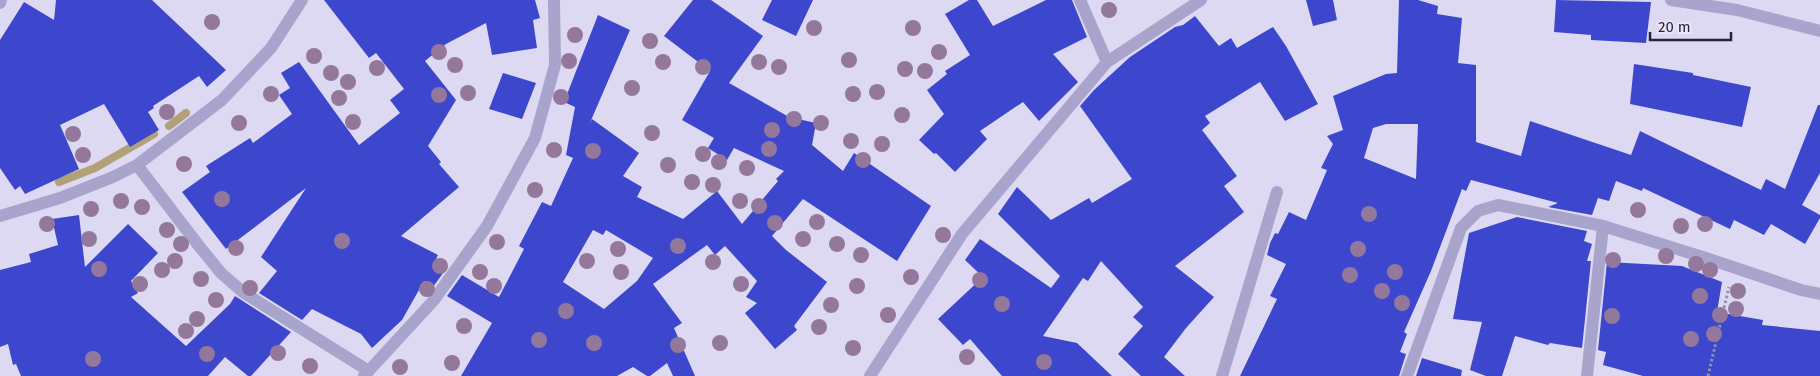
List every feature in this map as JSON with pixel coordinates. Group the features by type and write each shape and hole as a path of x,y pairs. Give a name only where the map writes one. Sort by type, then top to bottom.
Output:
{"street":[{"path":"2,213 60,198 104,181 137,165 222,100 271,48 302,0"},
{"path":"137,165 221,273 244,293 367,374 434,300 482,234 535,138 555,65 554,0"},
{"path":"1080,0 1107,62"},
{"path":"870,376 962,234 1107,62 1201,0"},
{"path":"1671,0 1737,10 1820,31"},
{"path":"1222,376 1277,192"},
{"path":"1408,376 1461,228 1478,212 1498,205 1603,226 1801,290 1820,294"},
{"path":"1587,376 1603,226"}],"path":[{"path":"1708,376 1734,267"}],"building":[{"path":"56,0 152,0 226,70 207,87 199,76 153,106 154,108 148,112 159,130 130,147 104,104 60,125 79,169 25,194 20,186 15,190 0,168 0,40 24,2 54,20"},
{"path":"324,0 535,0 540,18 533,20 537,48 492,55 486,23 446,44 425,61 456,100 428,146 441,162 439,164 459,187 401,236 438,255 436,259 448,266 433,287 424,281 402,320 372,348 361,334 312,309 302,320 259,293 277,271 261,257 306,188 226,249 182,192 210,172 206,166 250,138 253,143 292,114 279,95 290,88 281,73 299,62 359,145 400,113 390,100 404,89 376,53 369,58"},
{"path":"693,0 711,0 763,36 729,83 789,117 816,123 812,145 843,171 854,153 931,206 897,261 803,199 772,236 786,250 827,282 794,326 797,330 775,349 745,313 757,303 746,297 757,281 725,246 715,255 707,245 653,284 682,323 674,328 695,376 673,376 667,363 650,376 633,367 617,376 461,376 492,323 447,296 462,275 499,297 524,249 519,246 542,202 551,206 573,158 566,155 575,107 564,102 598,15 630,30 589,125 592,119 639,153 623,176 642,187 637,197 683,219 717,191 742,224 778,181 776,179 784,171 734,148 727,160 708,148 714,138 682,120 710,71 664,36","holes":["593,230 603,235 606,230 653,258 637,281 604,309 563,282"]},
{"path":"772,0 813,0 796,36 762,20"},
{"path":"969,0 977,0 993,26 1046,0 1072,0 1087,37 1053,54 1078,82 1039,121 1023,102 980,131 987,139 955,172 936,153 934,154 919,140 944,114 927,90 947,74 945,71 970,55 945,14"},
{"path":"1306,0 1333,0 1337,20 1313,26"},
{"path":"1399,0 1418,0 1438,6 1437,14 1462,18 1458,63 1476,65 1476,142 1521,156 1530,121 1631,155 1640,131 1761,190 1766,179 1785,189 1818,105 1820,105 1820,173 1802,205 1820,215 1820,218 1805,244 1771,224 1764,235 1734,220 1730,229 1643,188 1642,191 1616,181 1609,201 1598,198 1592,215 1548,207 1558,203 1471,180 1466,191 1462,189 1431,271 1404,332 1407,334 1400,352 1406,354 1399,376 1240,376 1277,299 1270,296 1286,264 1267,255 1270,243 1275,233 1278,234 1289,212 1306,220 1327,170 1321,168 1333,144 1327,136 1343,130 1333,96 1386,74 1397,73","holes":["1386,124 1418,124 1416,179 1364,158 1373,128"]},
{"path":"1556,0 1651,2 1646,43 1591,40 1591,35 1554,32"},
{"path":"1195,16 1219,46 1231,38 1237,48 1273,27 1286,46 1318,104 1285,121 1260,82 1205,116 1210,123 1202,130 1237,176 1224,186 1244,212 1175,266 1214,297 1186,328 1164,357 1185,376 1141,376 1118,354 1143,326 1133,317 1143,307 1101,261 1088,281 1083,278 1043,336 1077,343 1112,376 1002,376 970,339 963,345 938,319 983,277 965,260 980,239 1051,288 1060,276 998,214 1017,187 1051,220 1089,198 1092,203 1132,179 1080,106 1094,90 1130,57"},
{"path":"1634,64 1693,73 1693,75 1751,87 1742,127 1630,104"},
{"path":"503,73 536,83 522,119 489,109"},
{"path":"79,215 85,267 128,224 158,253 131,281 138,293 131,297 186,346 230,304 235,296 291,332 251,376 248,376 225,357 208,376 21,376 16,364 13,365 8,344 0,347 0,270 31,262 29,254 58,245 52,219"},
{"path":"1517,217 1587,231 1584,241 1592,244 1587,261 1591,261 1582,348 1550,343 1548,345 1515,336 1502,376 1486,376 1470,370 1482,322 1453,319 1469,233"},
{"path":"1607,262 1682,266 1722,282 1717,312 1763,320 1762,325 1820,331 1820,376 1643,376 1603,365 1606,352 1598,350"},
{"path":"1422,358 1462,370 1461,376 1416,376"}],"waterway":[{"path":"169,126 186,113"},
{"path":"59,182 95,168 154,134"}]}
